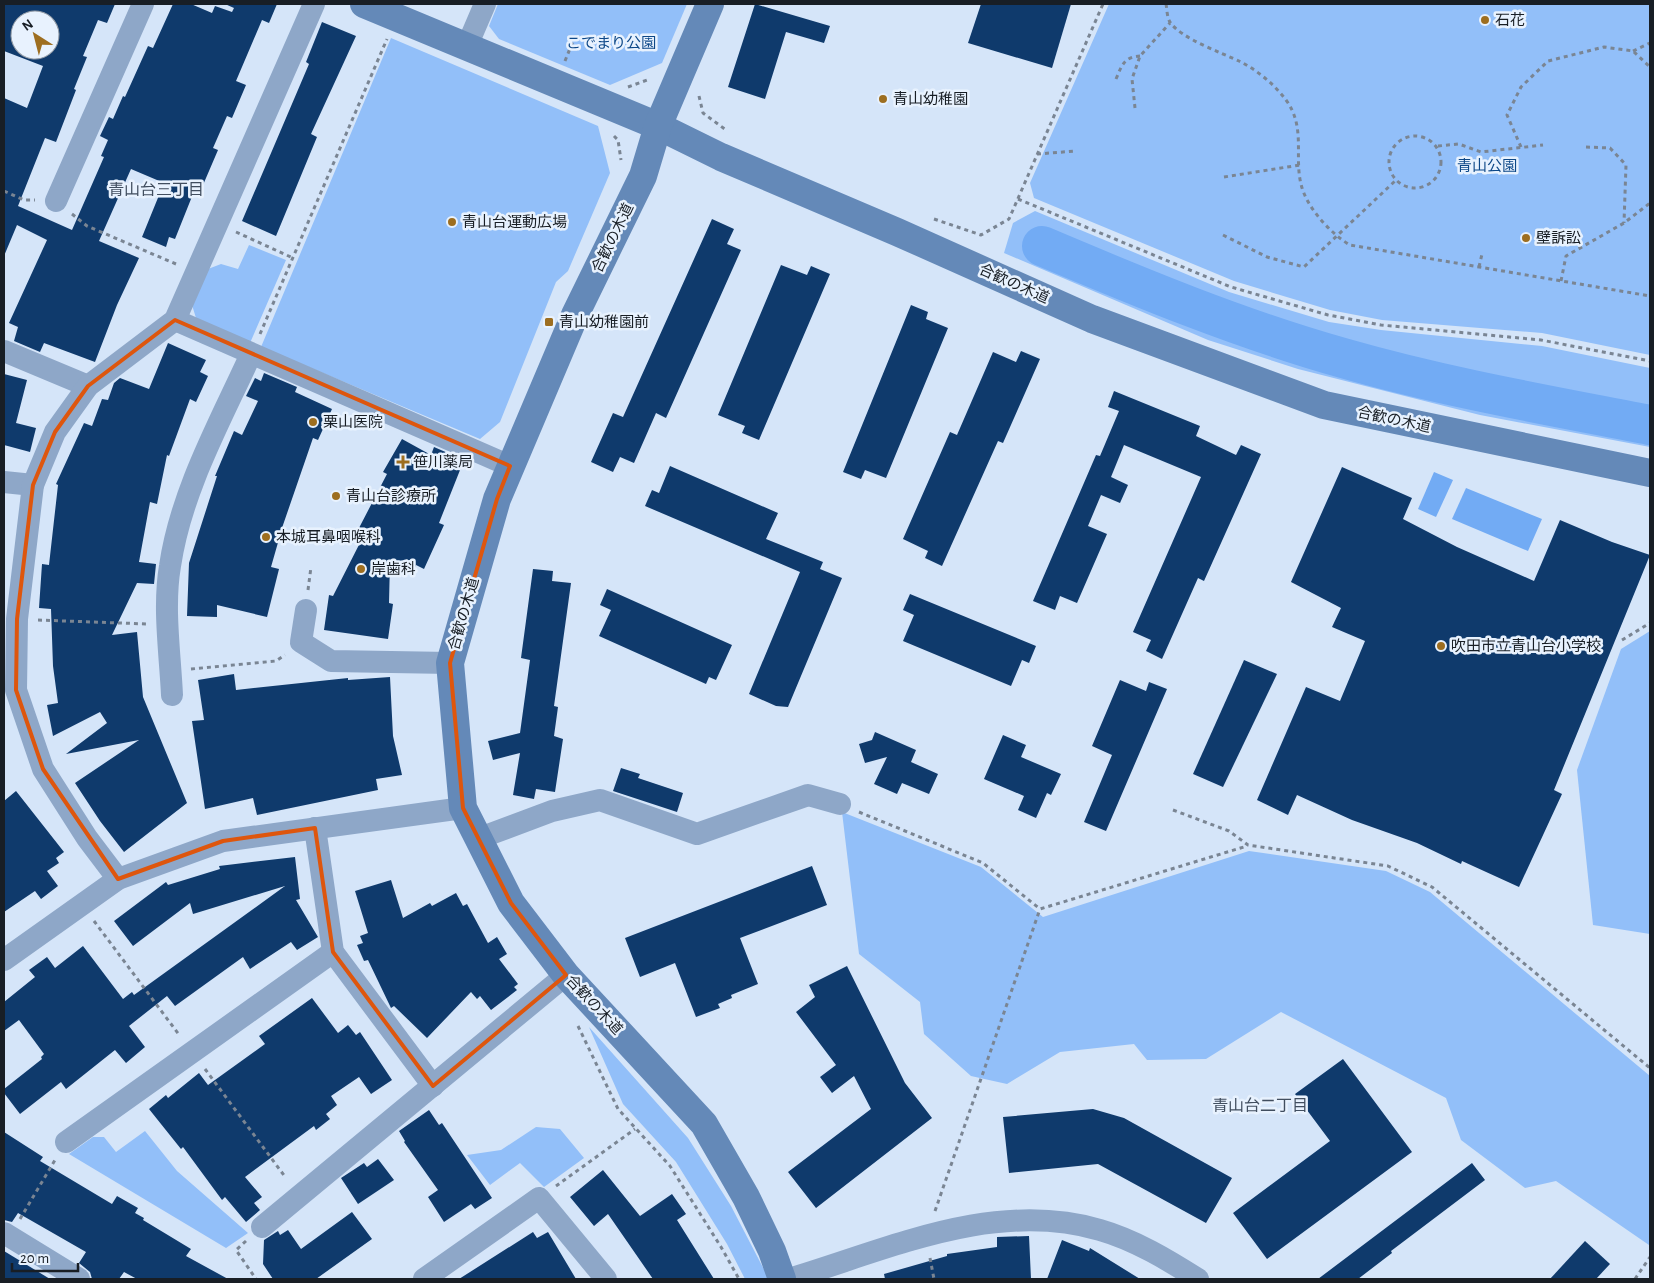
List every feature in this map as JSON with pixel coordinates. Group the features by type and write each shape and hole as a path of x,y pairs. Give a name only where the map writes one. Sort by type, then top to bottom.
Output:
{"street":[{"path":"56,201 142,4"},
{"path":"118,879 87,838 43,769 16,690 10,618 33,485 55,432 88,386 174,320 314,4"},
{"path":"364,4 658,126 710,4"},
{"path":"467,46 486,4"},
{"name":"合歓の木道","path":"782,1279 772,1250 746,1197 704,1124 566,974 511,903 463,808 450,663 497,499 575,315 643,176 658,126 721,157 897,232 1092,319 1324,405 1650,473"},
{"path":"174,320 255,345 510,466"},
{"path":"172,695 168,624 170,567 185,500 255,345"},
{"path":"4,351 88,386"},
{"path":"4,482 33,485"},
{"path":"306,610 301,642 331,661 450,663"},
{"path":"477,839 552,812 600,800 697,834 808,795 840,804"},
{"path":"4,960 118,879 223,841 463,808"},
{"path":"316,828 333,952 433,1086"},
{"path":"66,1142 333,952"},
{"path":"262,1227 566,974"},
{"path":"426,1279 539,1198 606,1279"},
{"path":"789,1279 929,1236 993,1221 1033,1220 1077,1224 1101,1230 1135,1243 1198,1279"},
{"path":"6,1234 79,1279"}],"path":[{"path":"929,218 981,235 1009,219 1103,4"},
{"path":"1166,4 1170,23 1198,44 1240,62 1263,76 1286,101 1296,121 1301,185 1320,220 1336,237 1350,246 1650,296"},
{"path":"1135,108 1132,79 1140,56 1170,23"},
{"path":"255,345 390,33"},
{"path":"564,63 573,40"},
{"path":"1521,147 1507,115 1520,87 1548,61 1604,47 1633,51 1650,44"},
{"path":"1633,51 1650,67"},
{"path":"1116,79 1124,60 1140,56"},
{"path":"620,89 638,85 654,77"},
{"path":"698,91 703,113 731,134"},
{"path":"611,133 618,140 622,166"},
{"path":"1406,136 1424,136 1438,146 1442,162 1438,177 1425,187 1409,188 1395,181 1388,164 1392,147 1406,136"},
{"path":"1438,146 1459,144 1481,152 1543,145"},
{"path":"1586,147 1610,148 1626,165 1624,223"},
{"path":"1037,154 1076,151"},
{"path":"1224,177 1300,165"},
{"path":"1223,235 1267,257 1304,267 1395,181"},
{"path":"4,191 24,200"},
{"path":"1018,199 1231,287 1328,316 1381,325 1541,340 1650,361"},
{"path":"56,201 88,226 195,273"},
{"path":"1561,281 1566,256 1624,223 1650,203"},
{"path":"217,223 292,258"},
{"path":"1479,267 1482,254"},
{"path":"10,618 125,623"},
{"path":"1622,640 1650,623"},
{"path":"171,672 276,661"},
{"path":"840,804 983,863 1040,909"},
{"path":"1173,810 1229,831 1248,845"},
{"path":"1040,909 1248,845 1388,866 1432,887 1650,1068"},
{"path":"929,1236 947,1177 1040,909"},
{"path":"582,1036 618,1110 670,1166 739,1279"},
{"path":"539,1198 635,1129"},
{"path":"6,1234 66,1142"},
{"path":"256,1279 236,1250 262,1227"},
{"path":"1634,1279 1650,1257"}],"highlighted area":[{"path":"175,320 510,466 497,499 450,663 463,808 511,903 566,975 433,1086 333,952 315,828 223,841 118,879 43,769 16,690 17,619 33,485 55,432 88,386"}],"green space":[{"name":"こでまり公園","path":"498,4 687,4 662,63 610,85 499,39 489,26"},
{"name":"青山公園","path":"1109,4 1650,4 1650,355 1542,333 1382,320 1330,310 1234,281 1034,198 1030,183"},
{"name":"青山台運動広場","path":"391,38 598,126 610,173 568,271 556,282 500,422 480,439 261,347"},
{"path":"1035,211 1229,292 1329,322 1381,330 1542,346 1650,368 1650,447 1480,415 1298,369 1208,340 1004,253 1013,223"},
{"path":"249,245 286,260 250,343 196,318 192,305 208,269 221,264 238,269"},
{"path":"1650,631 1650,934 1593,925 1577,770 1621,649"},
{"path":"842,812 981,867 1043,917 1249,851 1386,871 1430,892 1650,1076 1649,1245 1556,1181 1525,1188 1461,1140 1446,1098 1281,1012 1206,1059 1147,1060 1134,1044 1060,1052 1007,1084 971,1076 924,1034 920,1002 859,954"},
{"path":"589,1027 688,1138 731,1206 769,1279 745,1279 727,1244 676,1162 623,1104"},
{"path":"536,1127 560,1129 584,1158 544,1187 520,1163 490,1185 467,1155 501,1150"},
{"path":"145,1131 177,1171 248,1233 226,1248 69,1154 93,1137 104,1137 116,1152"}],"shaded area":[{"path":"1434,472 1453,480 1436,517 1418,509"},
{"path":"1466,488 1542,519 1528,551 1452,519"}],"building":[{"path":"4,4 115,4 107,23 98,20 83,56 87,57 56,142 45,138 18,206 72,230 104,157 101,156 108,140 100,136 109,117 113,119 123,96 125,97 148,46 153,48 173,4 191,4 212,13 215,6 232,12 234,8 225,4 277,4 269,23 262,20 236,81 246,85 232,118 227,116 213,148 218,150 200,192 195,189 175,239 169,237 166,247 142,237 164,183 131,169 99,241 139,258 117,305 95,362 44,343 40,352 14,341 18,327 9,323 47,240 17,225 4,256 4,98 27,108 43,66 27,60 60,60 60,10 10,10 10,53 4,51"},
{"path":"755,4 830,26 824,43 786,32 765,99 728,87"},
{"path":"981,4 1071,4 1052,68 968,43"},
{"path":"322,22 356,36 311,134 317,137 276,236 242,221 309,64 306,62"},
{"path":"712,219 734,229 727,244 741,250 666,418 656,413 634,463 620,457 613,472 591,462 613,413 623,417"},
{"path":"781,265 807,275 811,266 830,274 759,440 742,433 745,426 718,415"},
{"path":"911,305 928,312 926,319 948,328 886,478 865,470 861,479 843,472"},
{"path":"168,343 206,360 200,372 208,376 196,402 190,399 169,456 167,455 157,504 150,502 139,562 156,564 154,584 137,583 112,635 137,632 143,697 187,803 124,852 100,821 75,783 139,740 66,754 107,723 100,712 53,736 47,705 58,703 53,666 51,609 39,608 42,564 49,565 58,485 56,484 84,423 92,426 102,399 108,400 114,383 120,378 149,389"},
{"path":"1021,351 1040,359 1003,443 998,441 942,566 925,558 928,551 903,539 950,432 957,435 993,352 1016,362"},
{"path":"264,373 297,387 295,392 332,409 318,440 313,438 283,525 271,567 279,569 267,617 217,605 217,617 187,616 189,563 217,476 215,476 234,431 242,435 258,401 246,396 255,378 261,381"},
{"path":"4,374 27,380 16,423 36,428 30,452 4,445"},
{"path":"1114,391 1200,426 1196,436 1236,455 1241,445 1261,454 1204,581 1198,578 1162,659 1146,651 1151,640 1133,632 1201,477 1124,445 1111,477 1128,485 1120,503 1101,495 1088,526 1107,534 1077,603 1060,596 1055,610 1033,601 1096,455 1100,456 1119,411 1108,407"},
{"path":"402,439 431,455 434,447 464,460 439,523 444,525 424,569 416,565 413,572 390,561 389,603 393,604 388,639 324,630 329,595 333,596 366,531 359,528 387,474 383,472"},
{"path":"670,466 778,513 766,539 823,562 820,569 842,578 788,707 776,706 749,694 800,572 645,506 652,490 659,493"},
{"path":"1342,467 1412,498 1403,519 1457,547 1534,581 1560,520 1612,542 1650,555 1554,790 1562,794 1519,887 1462,861 1461,864 1417,843 1352,820 1297,795 1288,815 1257,800 1306,687 1340,701 1365,641 1332,627 1341,608 1291,582"},
{"path":"533,569 553,571 552,581 571,583 554,706 558,707 554,736 563,739 555,792 536,789 534,799 513,795 520,753 493,760 488,741 520,733 530,660 521,658"},
{"path":"607,589 732,645 716,680 709,677 706,684 599,636 611,610 600,605"},
{"path":"910,594 1036,646 1029,663 1022,660 1011,686 903,641 914,615 903,610"},
{"path":"1244,660 1277,674 1223,787 1193,774"},
{"path":"234,674 236,690 348,678 348,680 390,677 393,736 402,775 376,779 378,790 257,815 253,798 205,809 192,721 204,720 198,680"},
{"path":"1120,680 1146,691 1149,682 1167,689 1106,831 1084,822 1112,755 1092,746"},
{"path":"875,732 916,750 911,762 938,774 929,794 902,783 897,794 874,784 887,757 865,763 859,744 872,740"},
{"path":"1003,735 1026,745 1021,757 1061,774 1051,795 1047,793 1036,818 1018,810 1024,796 984,779"},
{"path":"621,768 640,774 638,778 683,793 677,812 613,791"},
{"path":"16,791 64,852 56,858 59,863 47,871 58,886 41,899 35,891 4,912 4,801"},
{"path":"295,857 300,899 296,900 318,937 297,950 291,942 250,969 243,957 175,1006 167,996 129,1026 145,1047 126,1063 115,1050 66,1089 61,1082 20,1114 4,1093 4,1089 42,1059 41,1057 44,1054 19,1020 4,1031 4,1002 35,977 29,970 47,957 55,968 83,946 123,999 132,992 134,995 285,886 193,914 190,903 133,946 114,921 166,882 168,885 220,869 219,866"},
{"path":"812,866 827,905 740,938 758,984 731,995 732,998 718,1004 720,1008 696,1017 675,963 640,977 625,938"},
{"path":"391,880 403,918 430,903 432,906 456,893 463,906 467,904 488,943 497,937 507,954 499,959 518,984 514,987 517,990 491,1010 480,996 477,999 471,992 427,1038 394,1006 391,1008 368,960 364,961 357,945 363,943 360,936 368,933 355,891"},
{"path":"847,966 905,1083 932,1118 816,1208 788,1172 871,1109 854,1076 832,1093 820,1077 836,1065 796,1012 815,997 809,985"},
{"path":"312,998 338,1033 348,1025 356,1035 360,1032 392,1080 371,1094 359,1077 331,1096 337,1105 326,1114 330,1119 316,1130 314,1126 245,1177 262,1197 254,1203 260,1210 246,1222 225,1197 222,1200 183,1147 181,1149 149,1109 166,1095 168,1098 199,1073 208,1085 265,1044 259,1036"},
{"path":"1343,1059 1412,1152 1267,1259 1233,1213 1330,1141 1295,1094"},
{"path":"1093,1109 1124,1118 1232,1178 1206,1223 1098,1164 1009,1173 1003,1117"},
{"path":"429,1110 439,1125 442,1123 492,1198 475,1209 471,1204 444,1222 428,1197 438,1190 404,1142 399,1131"},
{"path":"4,1132 43,1157 40,1161 112,1204 117,1196 138,1208 135,1213 144,1218 143,1220 191,1249 186,1256 228,1279 137,1279 124,1272 119,1279 92,1279 90,1272 79,1263 86,1252 18,1213 12,1222 4,1220"},
{"path":"378,1159 394,1180 358,1204 341,1178 364,1163 367,1167"},
{"path":"1472,1163 1485,1180 1391,1251 1392,1253 1358,1279 1318,1279"},
{"path":"603,1170 640,1216 672,1194 686,1214 677,1220 714,1279 653,1279 608,1214 594,1226 570,1197"},
{"path":"352,1212 372,1239 316,1279 273,1279 263,1264 264,1240 278,1231 280,1235 288,1230 301,1249"},
{"path":"533,1232 537,1238 548,1232 576,1279 459,1279"},
{"path":"1029,1236 1031,1279 885,1279 884,1274 947,1256 947,1254 997,1247 997,1237"},
{"path":"1062,1240 1089,1251 1090,1248 1140,1279 1047,1279"},
{"path":"1585,1241 1610,1264 1596,1279 1550,1279"},
{"path":"4,1251 50,1279 4,1279"}],"waterway":[{"path":"1042,246 1229,321 1305,347 1457,387 1650,425"}],"place":[{"name":"石花","path":"1485,20"},
{"name":"青山幼稚園","path":"883,99"},
{"name":"青山台運動広場","path":"452,222"},
{"name":"壁訴訟","path":"1526,238"},
{"name":"青山幼稚園前","path":"549,322"},
{"name":"栗山医院","path":"313,422"},
{"name":"笹川薬局","path":"403,462"},
{"name":"青山台診療所","path":"336,496"},
{"name":"本城耳鼻咽喉科","path":"266,537"},
{"name":"岸歯科","path":"361,569"},
{"name":"吹田市立青山台小学校","path":"1441,646"}],"district":[{"name":"青山台三丁目","path":"156,190"},
{"name":"青山台二丁目","path":"1260,1106"}]}
